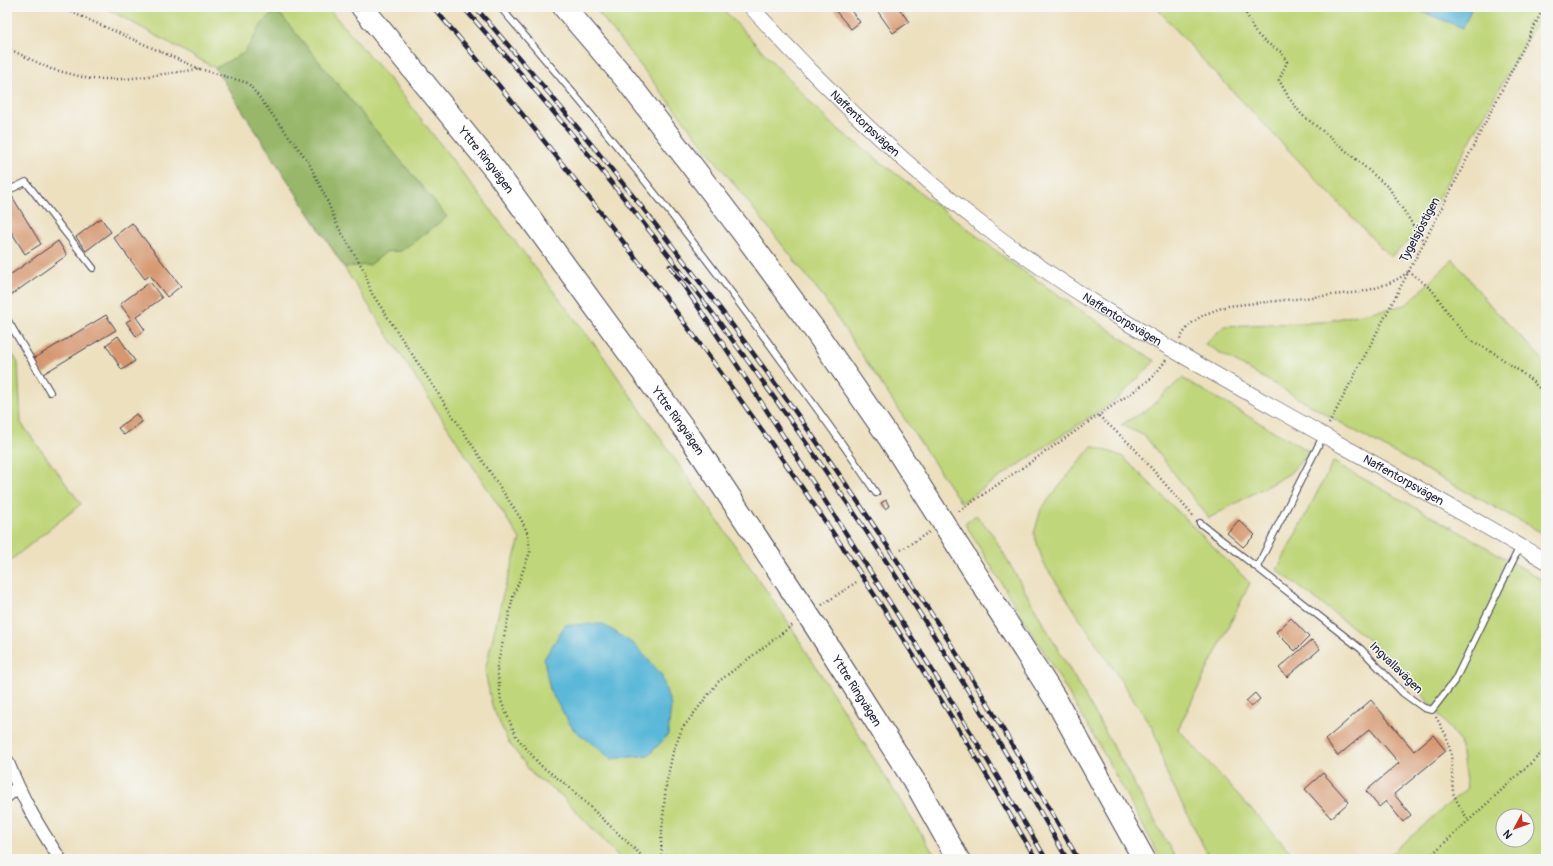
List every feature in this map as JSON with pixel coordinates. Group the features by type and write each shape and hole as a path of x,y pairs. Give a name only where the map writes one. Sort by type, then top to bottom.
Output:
{"highway":[{"path":"345,7 495,170"},
{"name":"Yttre Ringvägen","path":"362,7 495,170 688,434 821,633 916,784 958,859"},
{"path":"564,7 624,77 744,234 816,332 890,439 1056,700 1144,859"}],"street":[{"name":"Naffentorpsvägen","path":"750,7 871,130 922,175 994,233 1047,272 1101,308 1173,351 1546,561"},
{"path":"7,760 18,787 37,824 60,859"},
{"path":"7,796 18,787"}],"lane":[{"path":"500,7 574,92 719,274 821,414 876,494"},
{"path":"7,191 26,182 92,268"},
{"path":"7,319 50,392"},
{"path":"1257,567 1323,436"},
{"name":"Ingvallavägen","path":"1200,523 1361,649 1403,693 1424,708 1432,710"},
{"path":"1432,710 1455,680 1520,546"}],"path":[{"path":"60,7 200,69 248,83 308,161 326,198 336,225 365,272 371,292 521,518 528,534 530,552 514,597 497,667 501,701 516,736 540,765 570,787 645,859"},
{"path":"1242,7 1254,31 1281,52 1287,62 1279,80 1289,98 1302,115 1329,136 1389,188 1424,242"},
{"name":"Tygelsjöstigen","path":"959,511 1099,416 1154,376 1173,351 1183,333 1194,320 1206,313 1228,306 1361,292 1382,287 1399,279 1409,270 1424,242 1544,7"},
{"path":"7,48 51,69 90,79 126,79 200,69"},
{"path":"1323,436 1409,270 1432,290 1469,339 1529,378 1546,396"},
{"path":"1099,416 1132,446 1200,523"},
{"path":"901,550 931,531"},
{"path":"818,608 858,580"},
{"path":"692,859 680,854 662,857 661,841 666,785 673,752 682,729 718,682 798,621"},
{"path":"1432,710 1446,735 1452,753 1453,793 1462,811 1469,820"},
{"path":"1427,859 1546,749"}],"green space":[{"path":"104,7 327,7 401,93 601,353 784,616 937,859 621,859 561,795 533,775 508,741 492,706 485,671 503,594 520,539 215,68"},
{"path":"594,7 721,7 830,123 1013,264 1155,361 1117,399 961,503 821,294"},
{"path":"1156,7 1545,7 1418,234 1390,257 1204,61"},
{"path":"276,9 447,217 401,251 386,252 370,265 344,267 215,68 244,53 262,24"},
{"path":"1453,259 1490,305 1546,363 1546,535 1369,439 1205,344 1224,326 1322,322 1406,305"},
{"path":"7,345 18,363 21,423 81,504 7,563"},
{"path":"1182,378 1310,452 1289,474 1209,518 1145,436 1121,425 1147,410"},
{"path":"1092,446 1122,456 1250,583 1178,729 1297,859 1210,859 1165,770 1160,748 1153,729 1044,564 1034,534 1041,509"},
{"path":"1333,462 1476,541 1546,582 1546,859 1385,859 1467,788 1460,741 1417,688 1365,637 1277,570"},
{"path":"976,515 993,535 1176,859 1161,859 1098,743 965,524"}],"water":[{"path":"1410,7 1472,7 1463,28"},
{"path":"603,624 635,645 661,674 671,706 668,735 649,755 612,759 573,729 550,691 544,659 565,625"}],"building":[{"path":"848,7 860,22 851,29 833,8"},
{"path":"878,7 898,7 909,22 893,33 876,9"},
{"path":"10,193 41,244 25,254 7,225 7,194"},
{"path":"101,218 111,232 86,251 76,237"},
{"path":"132,223 181,286 167,297 150,275 145,279 113,237"},
{"path":"58,241 67,255 7,298 7,277"},
{"path":"150,282 162,298 136,317 145,330 136,336 126,322 131,319 120,304"},
{"path":"106,315 116,330 43,374 33,359"},
{"path":"118,336 135,361 122,370 106,345"},
{"path":"136,414 142,422 124,435 118,428"},
{"path":"886,500 889,506 885,509 881,503"},
{"path":"1239,520 1255,535 1243,547 1227,533"},
{"path":"1291,618 1309,637 1295,651 1276,632"},
{"path":"1312,640 1320,649 1287,677 1279,668"},
{"path":"1255,693 1260,699 1251,707 1246,701"},
{"path":"1371,700 1414,751 1433,735 1446,751 1394,794 1411,815 1403,822 1386,801 1379,807 1366,791 1399,763 1370,729 1338,756 1325,740"},
{"path":"1323,773 1349,802 1331,818 1305,789"}],"railway":[{"path":"433,7 494,80 613,229 671,304 727,381 782,459 889,617 964,737 1036,859"},
{"path":"463,7 549,106 631,207 711,311 788,417 862,525 933,634 1067,859"},
{"path":"475,7 560,106 642,208 722,311 799,417 873,524 944,634 1013,746 1078,859"},
{"path":"670,266 746,379 878,584 935,675 1046,859"}]}
